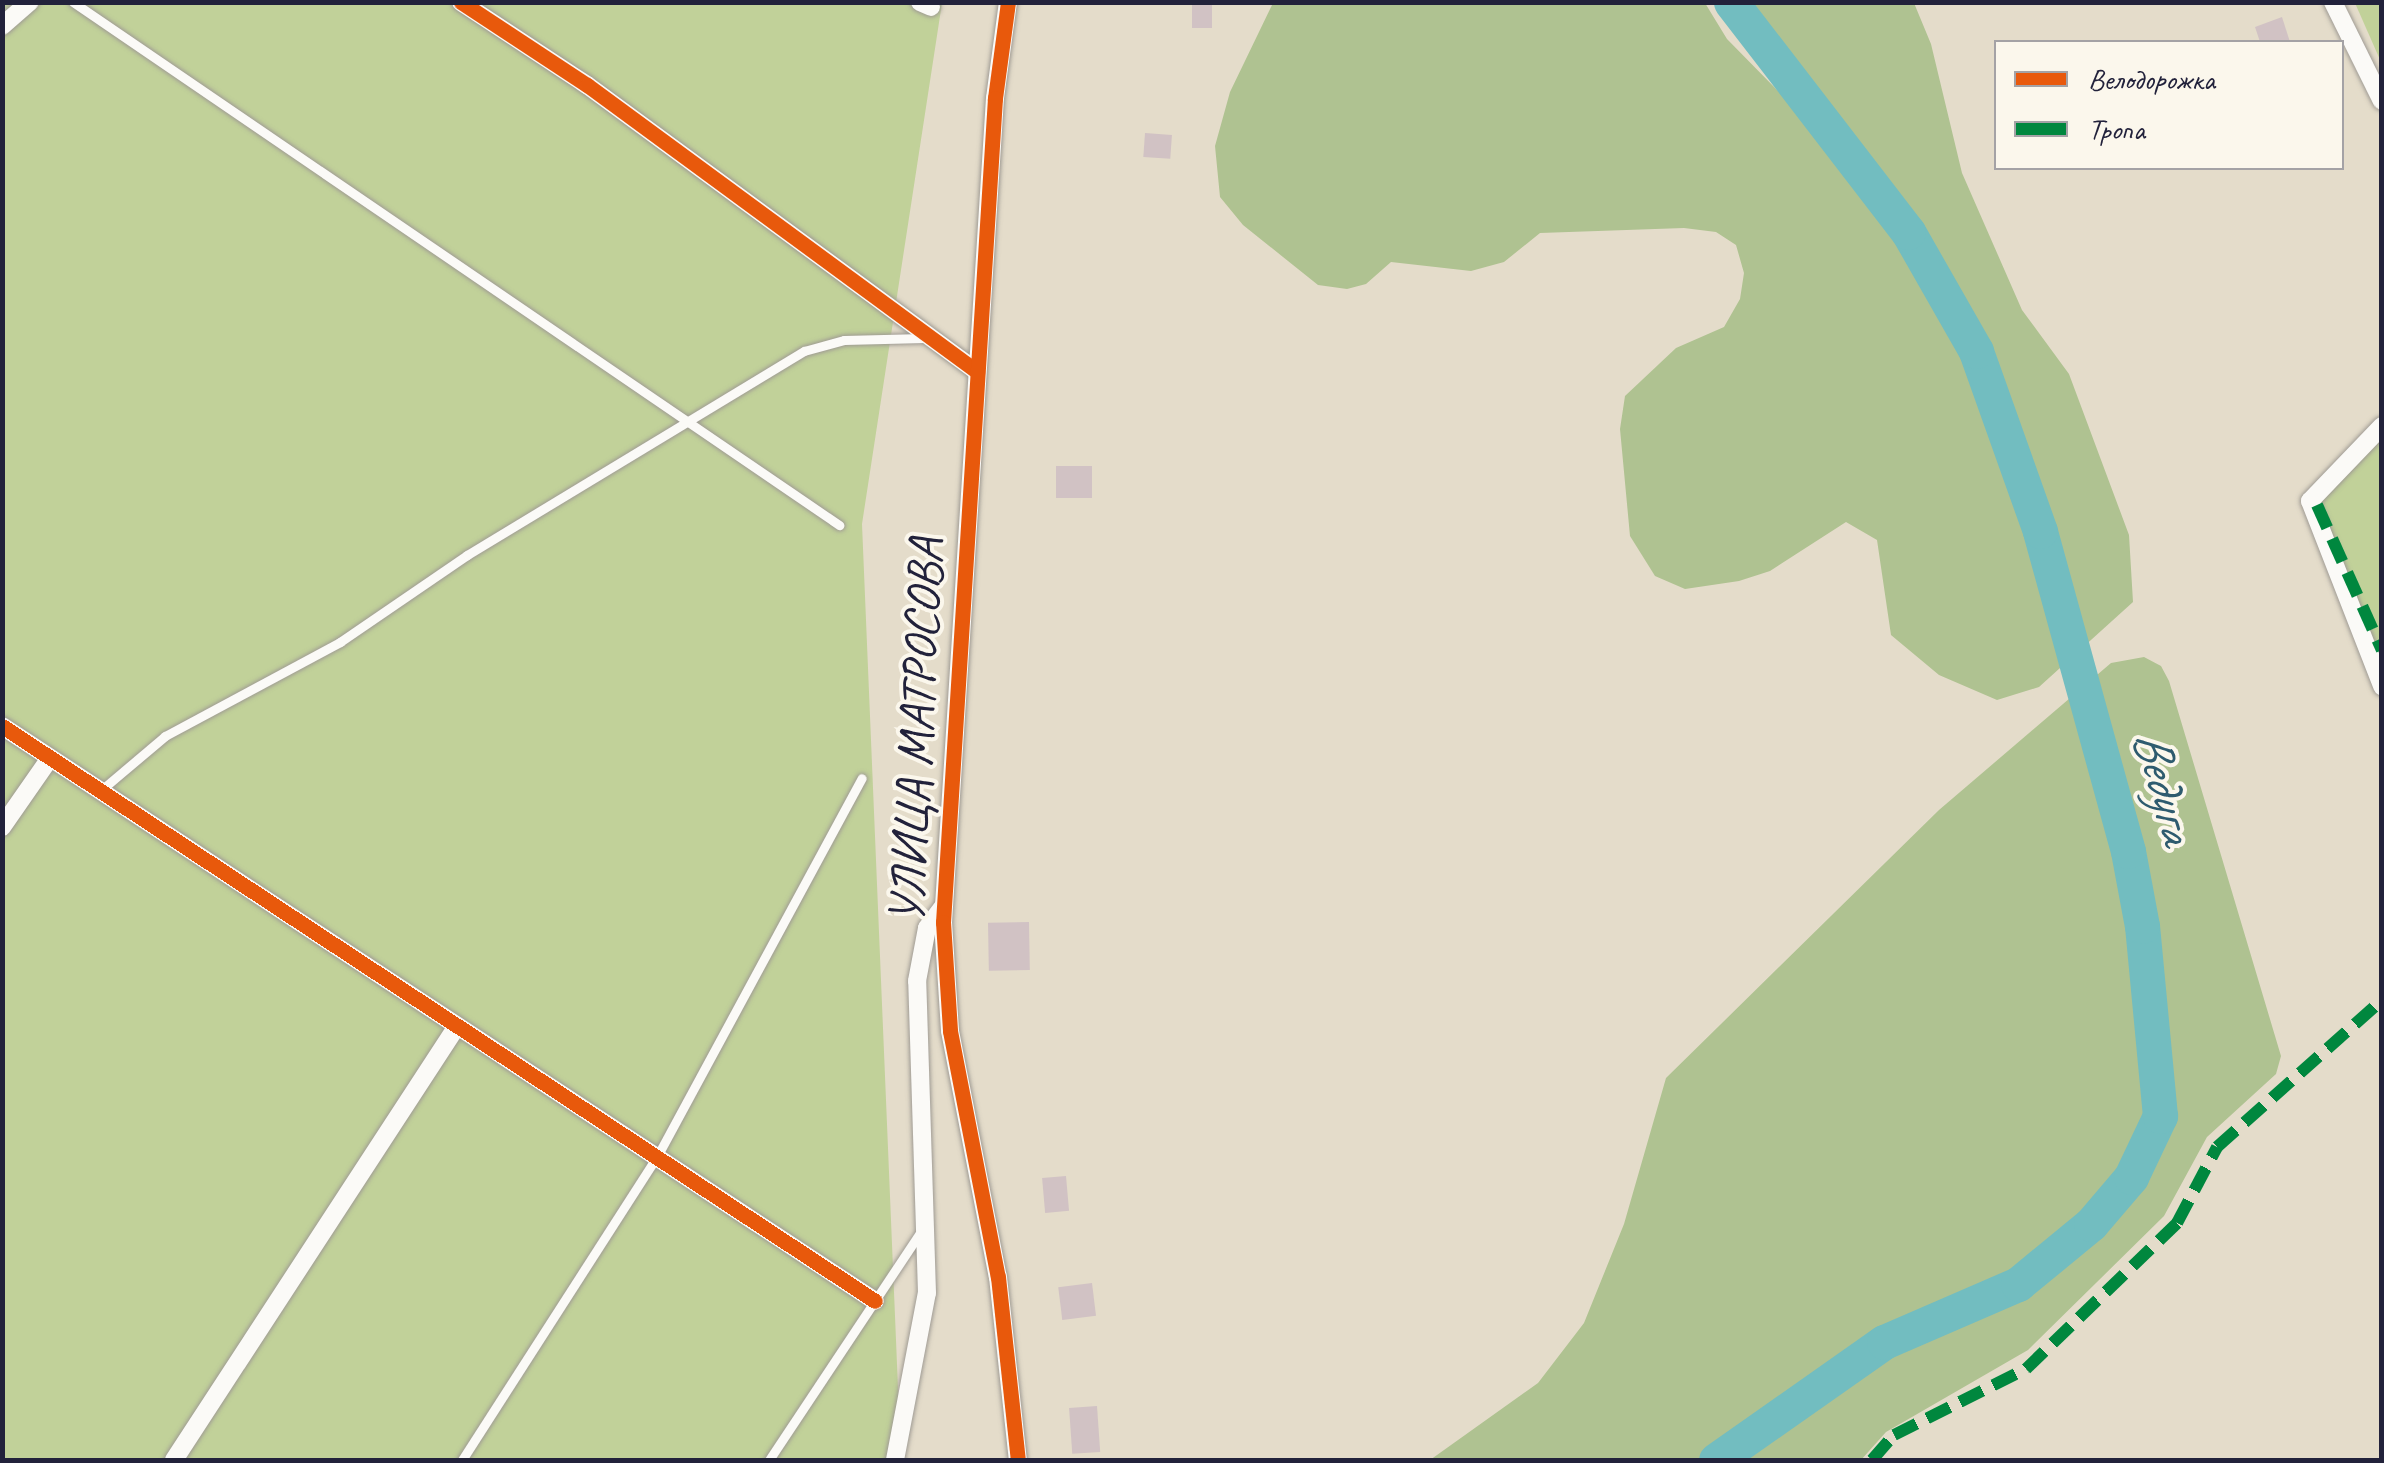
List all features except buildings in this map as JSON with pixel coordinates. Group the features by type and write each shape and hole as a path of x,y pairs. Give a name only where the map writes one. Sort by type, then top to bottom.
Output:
{"street":[{"path":"2,26 30,2"},
{"path":"461,2 588,85 977,372"},
{"name":"УЛИЦА МАТРОСОВА","path":"1008,2 994,98 943,907 950,1031 998,1277 1018,1460"},
{"path":"2333,2 2382,102"},
{"path":"2382,426 2310,500 2382,686"},
{"path":"2,726 875,1301"},
{"path":"2,827 50,758"},
{"path":"895,1460 926,1293 918,981 927,928 943,907"},
{"path":"174,1460 457,1026"}],"lane":[{"path":"73,2 839,525"},
{"path":"100,791 165,736 340,642 468,555 804,350 844,340 932,338"},
{"path":"462,1460 655,1158 862,778"},
{"path":"769,1460 924,1226"}],"green space":[{"path":"3,3 942,3 862,524 901,1460 3,1460"},
{"path":"1273,3 1705,3 1727,39 1783,96 1890,229 1911,221 1908,204 1743,3 1914,3 1931,44 1962,173 2022,310 2069,374 2129,535 2133,602 2039,687 1997,700 1939,675 1891,635 1877,540 1846,522 1770,571 1739,581 1685,589 1655,576 1630,536 1620,429 1625,396 1676,348 1724,327 1740,299 1744,273 1736,245 1716,232 1684,228 1540,233 1504,262 1471,271 1391,262 1366,284 1347,289 1318,285 1243,225 1220,197 1215,146 1230,92"},
{"path":"2355,3 2381,3 2381,62"},
{"path":"2381,433 2381,668 2309,504"},
{"path":"2144,657 2161,666 2169,681 2281,1056 2276,1074 2207,1137 2164,1216 2028,1350 1886,1432 1861,1460 1430,1460 1538,1383 1584,1323 1624,1224 1666,1078 1939,810 2111,663"}],"waterway":[{"name":"Ведуга","path":"1716,1460 1884,1342 2018,1284 2091,1224 2131,1177 2160,1116 2142,926 2128,851 2040,531 1976,351 1908,232 1731,2"}],"marked path":[{"path":"2317,505 2382,650"},
{"path":"1872,1460 1894,1435 2026,1369 2177,1223 2217,1147 2382,1000"}],"cycle path":[{"path":"461,2 587,85 977,372"},
{"path":"1008,2 995,98 943,922 950,1031 998,1277 1018,1460"},
{"path":"2,726 875,1301"}]}
